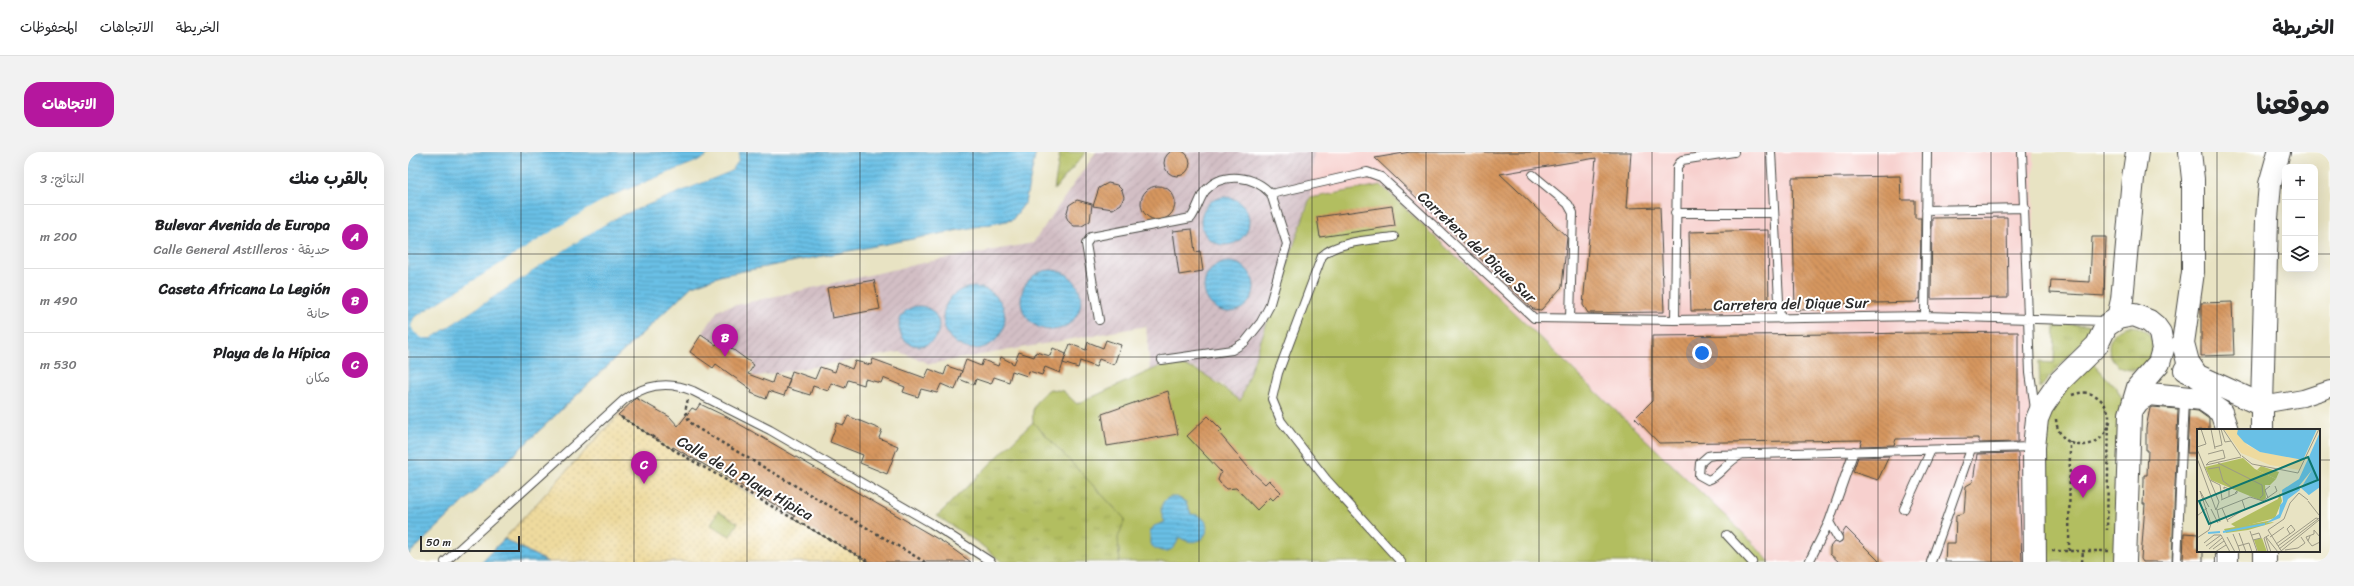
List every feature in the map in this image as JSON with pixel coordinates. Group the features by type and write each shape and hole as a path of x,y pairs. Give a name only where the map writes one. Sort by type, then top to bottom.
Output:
{"main road":[{"path":"2035,556 2034,447 2060,381 2097,345 2103,332 2115,319 2122,300 2133,178 2137,152"},
{"path":"2190,152 2193,179 2193,272 2183,343 2188,362 2198,377"},
{"path":"2262,429 2270,184 2279,152"},
{"path":"2115,319 2134,315 2149,321 2160,333 2163,349 2159,363 2138,387 2120,418 2116,552"},
{"path":"2163,349 2178,366 2198,377 2262,405"},
{"path":"2120,418 2144,395 2184,396 2202,399 2224,421 2262,405"}],"street":[{"path":"2262,405 2303,398 2330,390"}],"lane":[{"path":"1675,320 1675,213 1677,167 1680,162 1734,152"},
{"path":"1770,152 1780,320"},
{"path":"1925,316 1927,152"},
{"path":"2022,152 2030,373 2047,415"},
{"name":"Carretera del Dique Sur","path":"1271,194 1359,173 1375,174 1381,177 1530,315 1540,318 1780,320 1925,316 2115,319"},
{"path":"1533,174 1568,204 1573,213 1570,318"},
{"path":"1099,320 1086,244 1089,239 1191,218 1204,192 1212,185 1224,180 1237,178 1256,181 1271,194 1287,244 1269,307 1261,322 1245,342 1232,350 1162,360"},
{"path":"1926,210 2024,208"},
{"path":"1675,213 1774,213"},
{"path":"1394,237 1339,246 1328,250 1322,256 1278,373 1272,399 1281,421 1326,479 1401,562"},
{"path":"445,562 611,410 636,391 652,386 667,385 683,387 693,391 770,430 931,522 991,562"},
{"path":"2178,562 2184,396"},
{"path":"1741,455 1727,462 1713,478 1708,480 1699,475 1700,463 1708,456 1741,455 1971,449 2034,447"},
{"path":"1931,562 1971,449"},
{"path":"1904,509 1931,450"},
{"path":"1809,562 1829,522 1854,452"},
{"path":"1829,522 1838,538"},
{"path":"1727,535 1752,562"}],"path":[{"path":"693,391 686,404 686,414 690,423 925,562"},
{"path":"2067,397 2079,392 2086,392 2099,397 2108,409 2120,418"},
{"name":"Calle de la Playa Hípica","path":"611,410 672,449 869,562"},
{"path":"2047,415 2070,442 2081,446 2098,441 2120,418"},
{"path":"2107,536 2120,418"},
{"path":"2069,551 2070,442"},
{"path":"2035,556 2069,551 2116,552"},
{"path":"2082,551 2082,562"}],"shaded area":[{"path":"1096,152 1314,152 1310,198 1240,401 1221,384 1194,368 1165,364 1150,370 1146,326 930,364 900,352 753,377 752,371 755,370 754,362 720,338 716,343 703,333 719,309 927,262 1033,243"},
{"path":"1314,152 2034,152 2031,562 1770,562 1742,532 1382,185 1310,198"}],"green space":[{"path":"1060,152 1086,152 1054,190"},
{"path":"1381,185 1742,532 1770,562 1120,562 1118,538 1125,519 1033,422 1034,406 1038,399 1050,389 1063,391 1077,404 1165,364 1188,367 1206,375 1240,401 1310,198"},
{"path":"2055,324 2091,325 2091,331 2040,388 2039,362 2054,363"},
{"path":"2131,326 2143,330 2149,336 2153,348 2149,360 2143,366 2131,370 2119,366 2113,360 2109,348 2113,336 2119,330"},
{"path":"2093,363 2117,389 2125,404 2119,562 2045,562 2044,424 2060,393"},
{"path":"1033,422 1125,519 1118,548 1120,562 1002,562 980,544 937,516"},
{"path":"718,511 738,523 730,536 711,525"}],"sand":[{"path":"618,415 672,449 869,562 548,562 504,539"}],"water":[{"path":"408,152 712,152 701,160 609,197 414,318 412,326 415,332 421,337 431,338 594,230 619,216 731,171 738,161 739,152 1036,152 1025,203 1012,220 723,275 692,286 408,555"},
{"path":"1225,197 1234,199 1242,204 1247,212 1249,221 1247,230 1242,238 1234,243 1225,245 1216,243 1208,238 1203,230 1201,221 1203,212 1208,204 1216,199"},
{"path":"1229,262 1243,266 1250,273 1254,287 1250,301 1243,308 1229,312 1215,308 1208,301 1204,287 1208,273 1215,266"},
{"path":"1051,270 1068,275 1076,283 1081,300 1076,317 1068,325 1051,330 1034,325 1026,317 1021,300 1026,283 1034,275"},
{"path":"974,287 991,292 996,296 1000,301 1005,318 1000,335 996,340 991,344 974,349 957,344 952,340 948,335 943,318 948,301 952,296 957,292"},
{"path":"923,306 930,309 936,315 939,326 938,334 930,343 923,346 915,346 908,343 900,334 899,322 902,315 911,307"},
{"path":"1170,497 1177,497 1186,502 1191,514 1200,516 1205,521 1207,527 1206,533 1202,538 1196,541 1188,541 1179,537 1174,547 1168,551 1163,551 1150,544 1150,532 1154,526 1165,522 1161,508 1163,502"},
{"path":"504,539 548,562 481,562"}],"pier":[{"path":"714,152 712,155 702,162 610,198 416,320 414,326 416,331 422,336 430,336 594,228 619,215 730,169 736,161 737,152 739,152 738,161 731,171 619,216 595,230 431,338 422,338 414,332 411,326 414,318 586,210 609,197 701,160"}],"building":[{"path":"1177,150 1186,154 1190,163 1186,172 1177,176 1168,172 1164,163 1168,154"},
{"path":"1410,152 1631,152 1627,208 1660,207 1664,312 1588,313 1583,305 1596,158 1500,174 1567,237 1562,287 1541,310 1533,309 1375,158"},
{"path":"1900,176 1901,200 1915,200 1915,218 1921,218 1920,299 1917,299 1917,302 1834,304 1834,309 1795,310 1792,178"},
{"path":"1108,183 1117,185 1122,190 1124,197 1121,204 1113,209 1093,206 1099,188"},
{"path":"1155,186 1161,186 1165,187 1172,193 1175,203 1174,210 1168,217 1161,220 1155,220 1151,219 1144,213 1141,206 1141,200 1142,196 1148,189"},
{"path":"1077,200 1092,204 1090,221 1082,226 1074,226 1069,222 1066,216 1069,205"},
{"path":"1392,206 1395,226 1320,237 1317,217"},
{"path":"2007,217 2008,298 1931,299 1932,218"},
{"path":"1192,229 1195,252 1200,251 1203,271 1179,275 1173,231"},
{"path":"1768,230 1769,310 1691,311 1689,232"},
{"path":"2092,237 2106,237 2104,296 2050,293 2051,280 2090,282"},
{"path":"874,280 880,309 832,318 827,288"},
{"path":"2232,302 2234,355 2201,356 2201,303"},
{"path":"2018,332 2018,442 1979,443 1979,438 1896,439 1894,445 1860,446 1862,440 1659,443 1635,418 1652,401 1652,336"},
{"path":"701,335 716,345 720,340 754,365 748,374 772,383 775,374 790,379 784,396 769,391 766,399 751,393 752,390 716,364 713,368 690,352"},
{"path":"1106,340 1121,345 1114,365 1099,359 1096,367 1080,361 1078,368 1063,363 1070,344 1086,350 1088,342 1103,348"},
{"path":"1053,348 1066,354 1060,373 1045,367 1042,375 1029,371 1027,376 1012,371 1009,382 994,377 991,384 976,379 974,385 959,379 966,360 981,366 983,360 998,366 1001,357 1014,364 1019,352 1034,357 1036,352 1050,356"},
{"path":"873,359 925,378 929,369 944,375 947,366 962,371 955,390 941,384 937,393 921,389 918,397 903,392 905,387 883,378 881,383 865,379 864,385 848,380 845,388 831,383 828,391 813,386 810,395 787,388 792,371 815,379 820,367 835,372 838,363 852,369 855,361 871,365"},
{"path":"1168,391 1178,434 1107,446 1102,414"},
{"path":"636,398 670,417 678,426 692,408 696,410 700,404 727,417 943,542 971,562 869,562 793,519 795,516 673,447 672,449 618,415"},
{"path":"2150,408 2178,409 2172,562 2143,562 2141,559 2145,504 2143,504 2144,475 2147,475 2148,450 2146,450 2146,428"},
{"path":"2189,410 2198,411 2209,419 2209,429 2197,429 2197,453 2187,453"},
{"path":"848,416 882,430 879,438 898,446 887,474 860,463 863,455 830,442 837,423 844,425"},
{"path":"1208,416 1222,430 1219,433 1253,473 1265,484 1269,480 1281,492 1273,500 1270,497 1257,510 1236,488 1227,489 1220,483 1218,480 1221,472 1187,436"},
{"path":"2018,453 2022,562 1945,562 1946,543 1955,543 1956,515 1964,513 1966,486 1973,482 1977,454"},
{"path":"1889,456 1878,480 1853,472 1858,457"},
{"path":"1846,528 1880,562 1839,562 1830,554 1830,547 1834,542 1838,543 1842,541 1842,534"},
{"path":"2184,533 2197,534 2197,552 2203,552 2203,562 2183,562"}],"place":[{"name":"Caseta Africana La Legión","path":"725,357"},
{"name":"Playa de la Hípica","path":"644,484"},
{"name":"Bulevar Avenida de Europa","path":"2083,498"}]}
